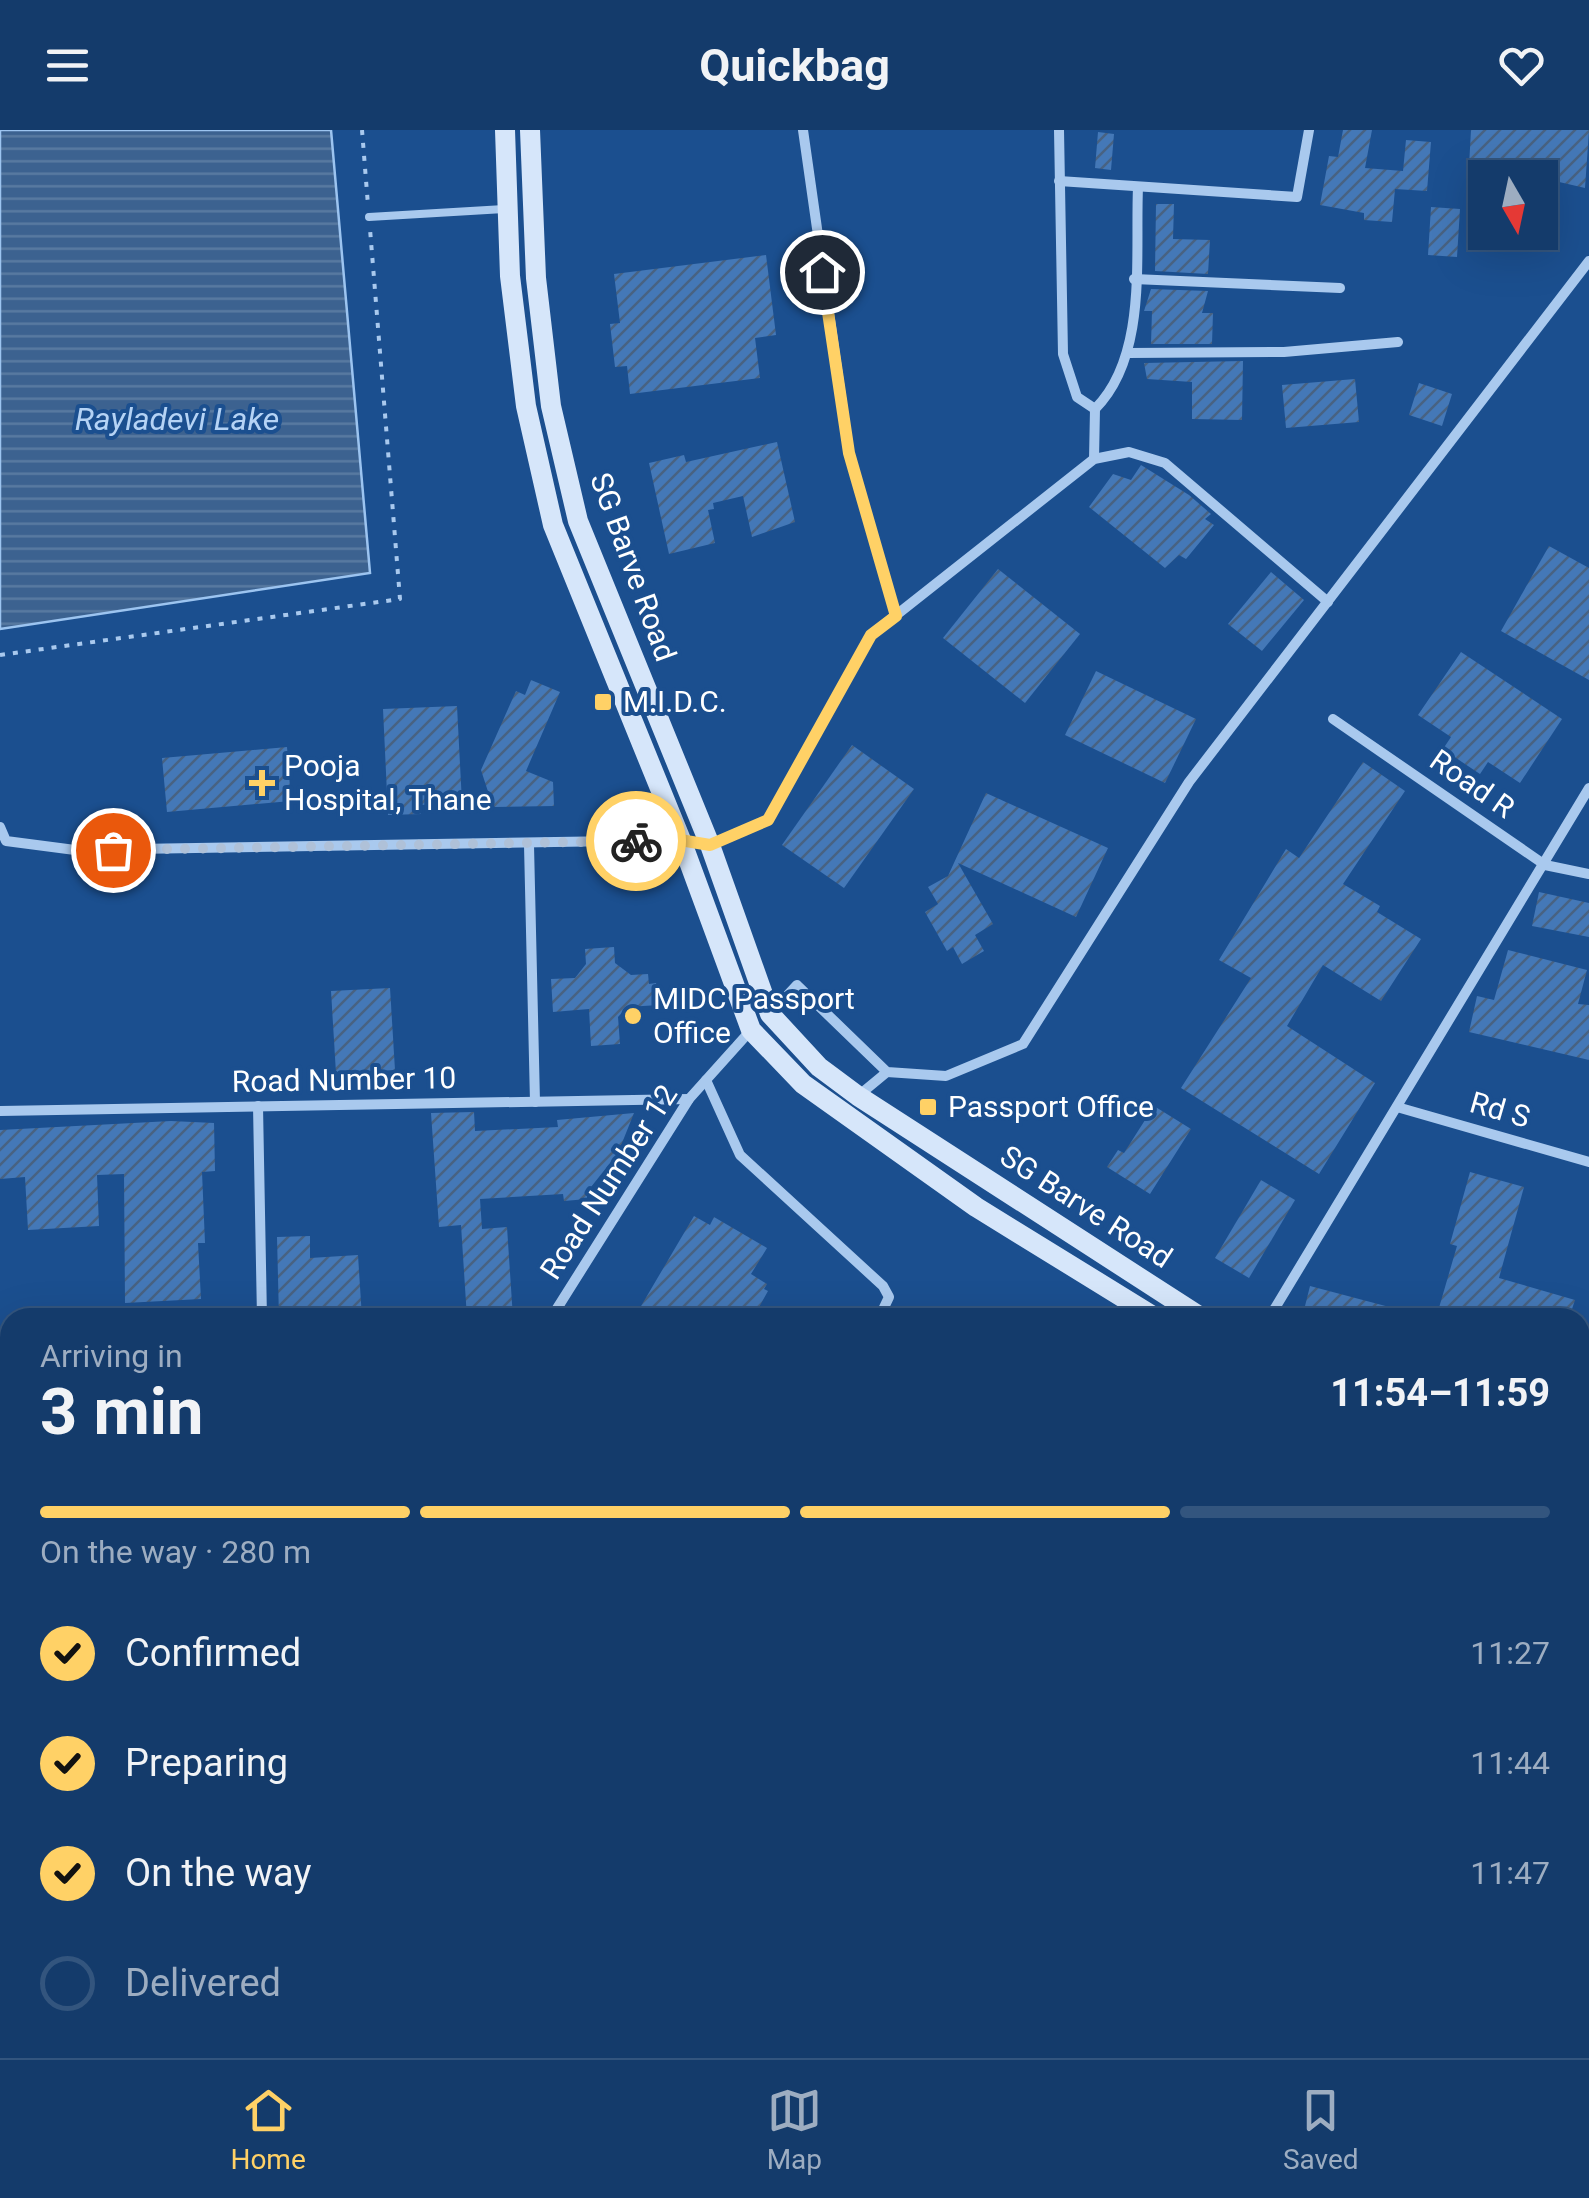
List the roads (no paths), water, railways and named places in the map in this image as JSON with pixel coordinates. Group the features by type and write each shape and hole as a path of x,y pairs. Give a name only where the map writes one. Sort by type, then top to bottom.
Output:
{"main road":[{"name":"SG Barve Road","path":"505,130 510,276 526,406 553,525 680,840 751,1030 803,1084 976,1207 1140,1308"},
{"name":"SG Barve Road","path":"530,130 536,278 552,406 578,522 710,845 770,1014 819,1067 858,1096 1187,1308"}],"street":[{"path":"803,130 849,453 896,616"},
{"path":"1059,130 1063,354 1076,397 1094,408"},
{"path":"1059,180 1298,197 1309,130"},
{"path":"1094,459 1094,408 1108,396 1128,354 1138,188"},
{"path":"770,1014 797,985 887,1072 946,1076 1023,1044 1190,782 1589,261"},
{"path":"1134,280 1340,288"},
{"path":"1128,354 1284,352 1398,342"},
{"path":"0,827 3,846 75,850 680,840 710,845 768,820 871,635 1094,459 1130,452 1164,463 1328,602"},
{"name":"Road R","path":"1333,718 1545,865 1589,874"},
{"path":"1275,1308 1589,788"},
{"path":"530,845 535,1102"},
{"name":"Road Number 12","path":"557,1308 689,1098 751,1030"},
{"path":"858,1096 887,1072"},
{"path":"706,1080 740,1154 883,1286 890,1297 884,1308"},
{"name":"Road Number 10","path":"0,1111 689,1098"},
{"path":"258,1106 262,1308"},
{"name":"Rd S","path":"1398,1107 1589,1162"}],"lane":[{"path":"369,217 508,209"}],"water":[{"name":"Rayladevi Lake","path":"0,130 331,130 370,573 0,629"}],"place":[{"name":"M.I.D.C.","path":"603,702"},
{"name":"Pooja Hospital, Thane","path":"262,783"},
{"name":"MIDC Passport Office","path":"633,1016"},
{"name":"Passport Office","path":"928,1107"}]}
